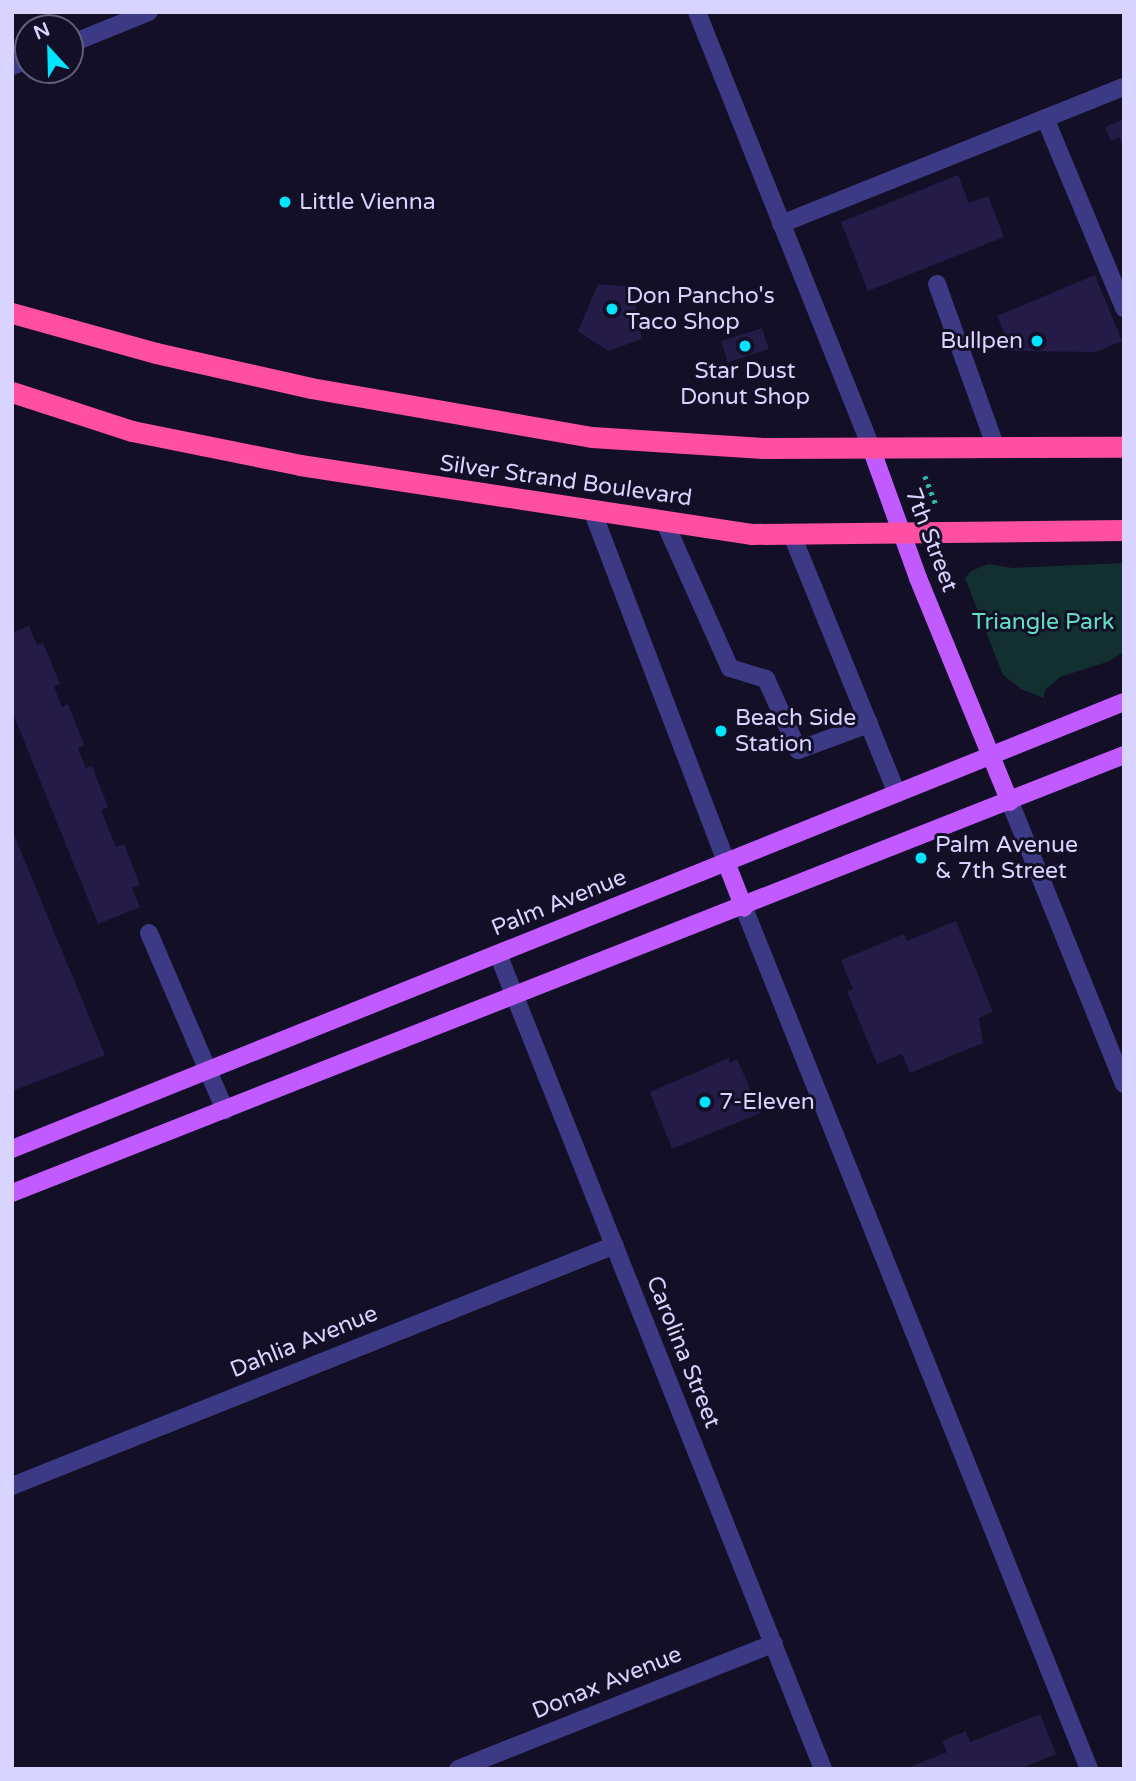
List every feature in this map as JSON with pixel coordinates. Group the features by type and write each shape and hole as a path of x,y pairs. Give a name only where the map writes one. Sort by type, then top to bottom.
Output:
{"highway":[{"name":"Silver Strand Boulevard","path":"12,313 156,353 311,388 592,437 763,448 1124,447"},
{"name":"Silver Strand Boulevard","path":"12,392 132,431 300,465 593,513 751,534 1124,530"}],"main road":[{"name":"7th Street","path":"871,448 900,533 1010,802"},
{"name":"Palm Avenue","path":"12,1149 1124,702"},
{"path":"12,1193 744,908 1124,755"},
{"path":"726,862 744,908"}],"street":[{"path":"84,37 130,16 149,12"},
{"name":"7th Street","path":"697,12 871,448"},
{"path":"781,224 1124,87"},
{"path":"1045,118 1124,308"},
{"path":"937,284 996,448"},
{"path":"593,513 726,862"},
{"path":"665,523 730,668 765,679 798,750 869,724"},
{"path":"792,535 897,794"},
{"name":"7th Street","path":"1010,802 1124,1084"},
{"path":"744,908 1089,1769"},
{"path":"149,933 225,1111"},
{"name":"Carolina Street","path":"498,954 824,1769"},
{"name":"Dahlia Avenue","path":"12,1486 615,1245"},
{"name":"Donax Avenue","path":"458,1769 774,1643"}],"path":[{"path":"925,476 936,504"}],"green space":[{"name":"Triangle Park","path":"1124,563 1124,651 1110,661 1060,677 1045,690 1044,698 1021,689 1003,675 965,578 971,571 988,564 1013,568"}],"building":[{"path":"1124,119 1124,149 1119,137 1111,141 1105,127"},
{"path":"958,175 969,203 988,196 1004,237 868,291 841,222"},
{"path":"1095,275 1122,341 1096,352 1012,351 997,316"},
{"name":"Don Pancho's Taco Shop","path":"598,284 632,287 642,339 608,351 578,331"},
{"name":"Star Dust Donut Shop","path":"762,328 769,349 728,362 721,341"},
{"path":"29,626 37,645 43,643 60,684 54,686 62,707 68,704 84,745 78,748 86,768 92,766 108,807 101,810 116,847 124,844 140,885 132,888 140,907 98,924 12,711 12,633"},
{"path":"12,830 105,1055 15,1090 12,1082"},
{"path":"956,921 993,1012 979,1018 983,1043 910,1073 902,1054 877,1064 847,991 853,989 841,960 904,934 907,941"},
{"name":"7-Eleven","path":"729,1058 730,1063 737,1059 761,1113 672,1149 650,1092"},
{"path":"1040,1714 1056,1754 1020,1769 905,1769 947,1752 942,1741 966,1731 970,1742"}],"place":[{"name":"Little Vienna","path":"285,202"},
{"name":"Don Pancho's Taco Shop","path":"612,309"},
{"name":"Bullpen","path":"1037,341"},
{"name":"Star Dust Donut Shop","path":"745,346"},
{"name":"Beach Side Station","path":"721,731"},
{"name":"Palm Avenue & 7th Street","path":"921,858"},
{"name":"7-Eleven","path":"705,1102"}]}
